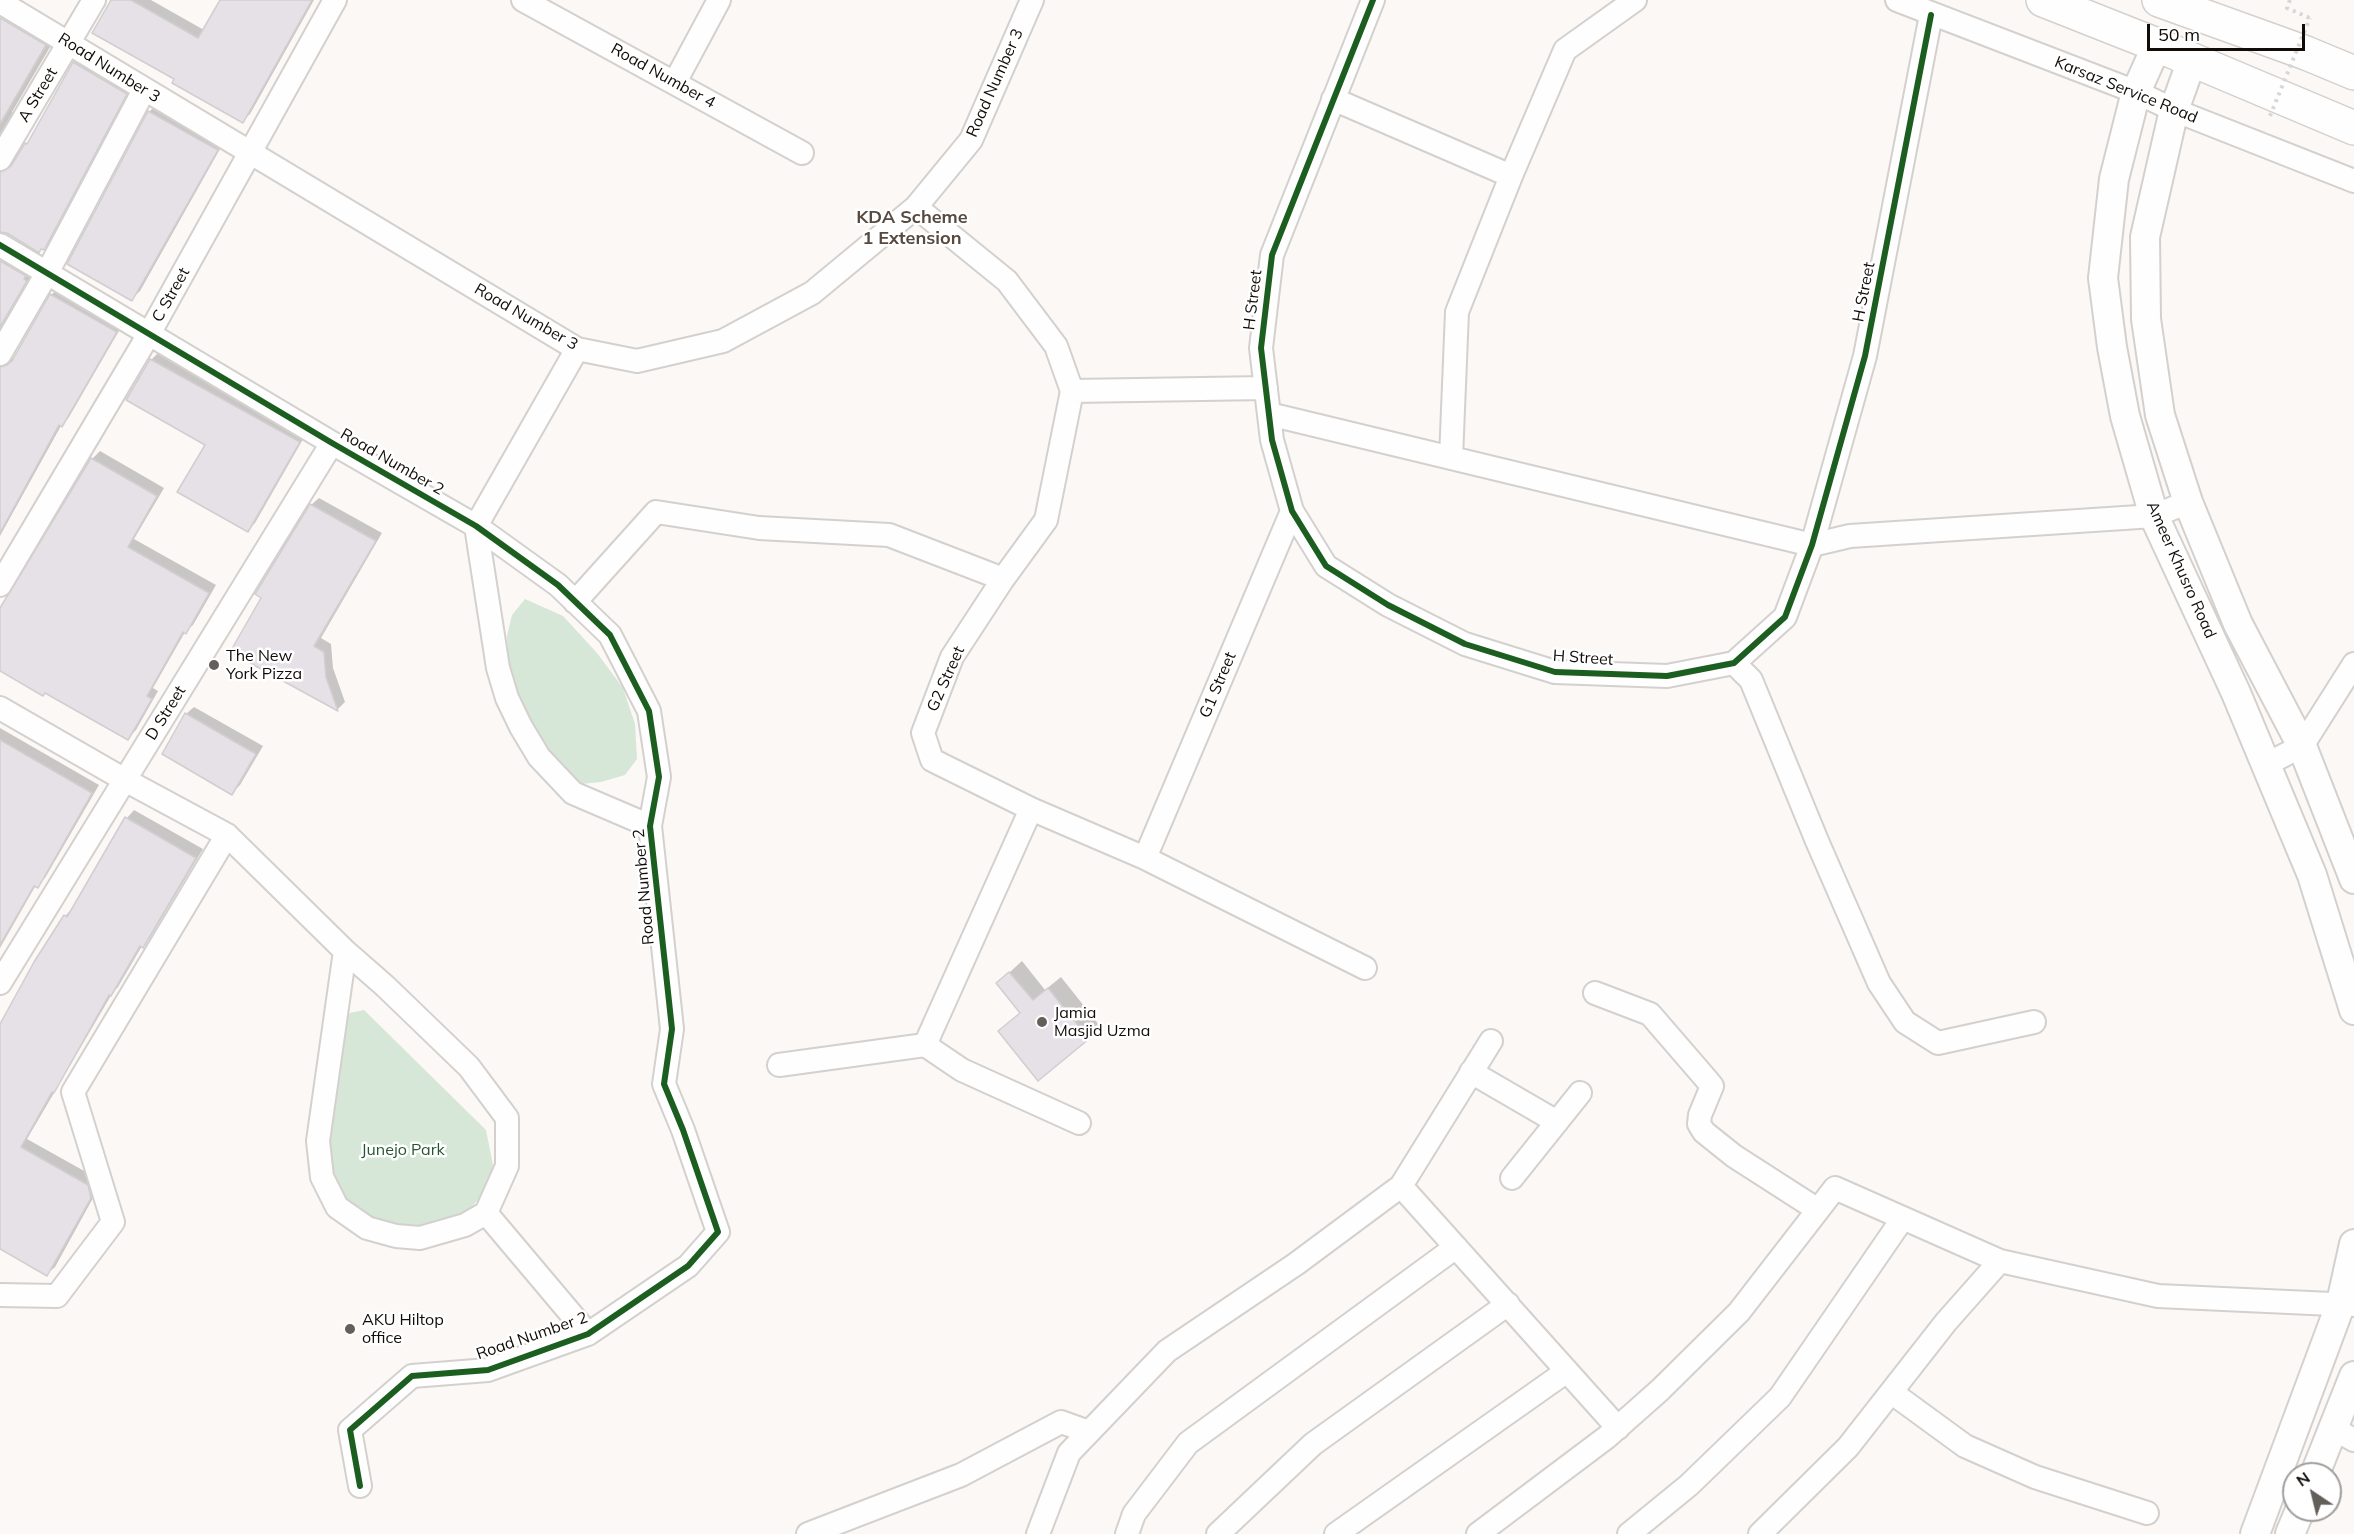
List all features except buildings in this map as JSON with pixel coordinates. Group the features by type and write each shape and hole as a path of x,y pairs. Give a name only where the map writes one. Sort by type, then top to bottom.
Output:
{"highway":[{"path":"2043,0 2354,128"},
{"path":"2166,1 2354,73"}],"main road":[{"name":"Ameer Khusro Road","path":"2157,45 2136,92 2114,179 2103,278 2112,347 2125,416 2154,516 2236,693 2312,875 2354,1010"},
{"name":"Ameer Khusro Road","path":"2192,60 2174,110 2145,237 2146,319 2160,416 2188,502 2238,624 2302,746 2354,879"},
{"path":"2255,1534 2306,1394 2347,1304 2354,1244"},
{"path":"2334,1441 2354,1376"},
{"path":"2306,1394 2334,1441"},
{"path":"2289,1438 2334,1441"}],"street":[{"name":"A Street","path":"0,159 94,0"},
{"name":"C Street","path":"0,585 149,334 335,0"},
{"name":"Road Number 4","path":"523,0 802,153"},
{"path":"675,82 719,0"},
{"name":"Road Number 3","path":"0,2 577,349 637,361 723,341 812,293 916,207 971,140 1032,0"},
{"name":"H Street","path":"1373,0 1272,255 1261,348 1272,440 1292,512 1326,566 1388,605 1465,644 1555,672 1667,676 1734,663 1785,617 1812,545 1865,356 1931,15"},
{"path":"1451,458 1457,312 1511,176 1565,50 1635,0"},
{"name":"Karsaz Service Road","path":"1897,0 2136,92 2174,110 2354,181"},
{"path":"0,354 47,273 144,90"},
{"path":"1333,99 1511,176"},
{"path":"916,207 1007,281 1056,346 1072,391 1266,388"},
{"name":"Road Number 2","path":"0,245 476,526 558,585 610,635 649,711 659,777 650,826 672,1029 664,1084 683,1130 718,1232 688,1266 588,1335 488,1370 412,1376 350,1430 360,1486"},
{"path":"476,526 577,349"},
{"name":"G2 Street","path":"1072,391 1046,520 1003,579 952,657 923,734 932,760 1031,809 1145,858 1365,968"},
{"path":"1269,414 1812,545 1850,536 2154,516 2188,502"},
{"name":"D Street","path":"0,983 332,443"},
{"path":"575,602 656,512 759,528 889,534 1003,579"},
{"name":"G1 Street","path":"1145,858 1292,512"},
{"name":"Road Number 2","path":"476,526 498,668 507,698 521,727 539,757 573,793 650,826"},
{"path":"1734,663 1751,680 1817,841 1879,983 1905,1022 1938,1043 2034,1022"},
{"path":"2265,765 2302,746 2354,664"},
{"path":"0,708 125,780 227,835 345,951 386,986 469,1067 507,1118 507,1166 486,1213 465,1225 420,1238 396,1236 368,1228 338,1207 322,1177 318,1141 345,951"},
{"path":"924,1046 1031,809"},
{"path":"0,1294 57,1296 113,1222 73,1092 227,835"},
{"path":"1595,993 1650,1014 1712,1086 1700,1116 1699,1124 1704,1132 1734,1156 1818,1210"},
{"path":"1038,1534 1069,1453 1167,1351 1296,1264 1401,1186 1491,1041"},
{"path":"779,1065 924,1046 962,1070 1078,1123"},
{"path":"1472,1072 1557,1122"},
{"path":"1512,1178 1580,1093"},
{"path":"1401,1186 1618,1428"},
{"path":"1478,1534 1618,1428 1660,1390 1739,1311 1835,1188 2000,1261 2158,1296 2347,1304"},
{"path":"486,1213 588,1335"},
{"path":"1629,1534 1689,1485 1780,1397 1903,1218"},
{"path":"1127,1534 1134,1514 1188,1443 1456,1247"},
{"path":"1760,1534 1848,1447 1946,1322 2000,1261"},
{"path":"1218,1534 1313,1444 1508,1304"},
{"path":"1336,1534 1567,1371"},
{"path":"1891,1392 1965,1446 2035,1477 2147,1513"},
{"path":"808,1534 961,1475 1061,1422 1089,1432"}],"path":[{"path":"2270,116 2310,18 2287,8 2290,0"}],"green space":[{"path":"525,599 563,616 597,653 623,688 635,724 637,759 625,775 601,782 581,784 553,760 533,731 508,665 507,636 512,615"},
{"name":"Junejo Park","path":"364,1010 486,1130 493,1165 486,1190 471,1208 443,1222 408,1227 372,1217 345,1198 330,1167 330,1118 341,1031 350,1013"}],"cycle path":[{"path":"1373,0 1272,255 1261,348 1272,440 1292,511 1326,566 1388,605 1465,644 1555,672 1667,676 1734,663 1785,617 1812,545 1865,356 1931,15"},
{"path":"0,245 476,526 558,585 610,635 649,711 659,777 650,826 672,1029 664,1084 683,1130 718,1232 688,1266 588,1334 488,1370 412,1376 350,1430 360,1486"}],"place":[{"name":"The New York Pizza","path":"214,665"},
{"name":"Jamia Masjid Uzma","path":"1042,1022"},
{"name":"AKU Hiltop office","path":"350,1329"}],"district":[{"name":"KDA Scheme 1 Extension","path":"912,228"}]}
